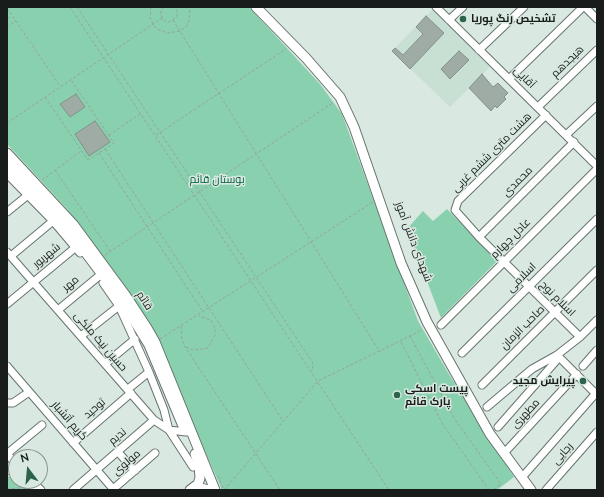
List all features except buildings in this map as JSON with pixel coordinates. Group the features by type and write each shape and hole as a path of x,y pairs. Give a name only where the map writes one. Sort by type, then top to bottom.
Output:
{"main road":[{"path":"256,7 311,63 340,97 354,127 412,289 450,365 478,414 531,490"},
{"name":"شهدای دانش آموز","path":"263,7 334,81 350,107 359,126 396,236 418,291 472,394 505,452 538,490"},
{"name":"قائم","path":"7,153 73,224 126,296 155,342 215,490"},
{"name":"قائم","path":"7,164 61,220 122,301 149,345 197,458 200,471 198,484 191,490"},
{"path":"191,490 200,488 209,490"}],"street":[{"name":"آقایی","path":"436,7 597,166"},
{"path":"449,20 463,7"},
{"path":"479,50 524,7"},
{"path":"510,79 584,7 597,19"},
{"name":"هیجدهم","path":"538,107 597,50"},
{"path":"566,135 597,106"},
{"name":"هشت متری ششم غربی","path":"455,207 546,115"},
{"name":"محمدی","path":"479,237 574,142"},
{"name":"عادل چهارم","path":"441,325 597,170"},
{"path":"7,174 53,220 99,276 118,306 135,339 164,410 169,430 193,467"},
{"path":"7,212 28,195"},
{"name":"اسلام نوح","path":"455,207 456,213 479,237 580,337"},
{"name":"اسلامی","path":"462,354 597,219"},
{"path":"9,254 53,220"},
{"name":"شهریور","path":"7,304 76,247"},
{"name":"حسین نیک ملکی","path":"9,254 154,420 169,430 186,432"},
{"name":"صاحب الزمان","path":"482,385 597,270"},
{"name":"مهر","path":"58,310 99,276"},
{"path":"81,336 118,306"},
{"path":"487,407 532,369 557,355 580,337 597,320"},
{"path":"105,364 135,339"},
{"path":"583,366 597,350"},
{"path":"525,474 597,393 557,355"},
{"path":"498,427 556,361 557,355"},
{"name":"کریم آتشبار","path":"7,366 113,490"},
{"name":"توحید","path":"73,443 149,372"},
{"name":"مطهری","path":"505,452 577,374"},
{"path":"7,403 13,403 30,392"},
{"name":"ندیم","path":"73,490 154,420"},
{"path":"7,453 42,425"},
{"name":"رجایی","path":"546,490 597,432"},
{"path":"118,452 135,471"},
{"name":"مولوی","path":"113,490 155,453"}],"path":[{"path":"70,7 312,371 389,490"},
{"path":"77,7 313,363 312,371"},
{"path":"150,7 150,18 153,24 157,28 168,33 180,31 189,21 190,7"},
{"path":"164,7 161,10 162,18 168,22 173,20 177,14 174,8 177,7"},
{"path":"7,8 60,87"},
{"path":"7,19 12,15"},
{"path":"7,123 162,18"},
{"path":"173,20 380,352"},
{"path":"7,27 16,21"},
{"path":"155,136 287,48"},
{"path":"45,97 88,160 114,143 71,79"},
{"path":"99,259 334,102"},
{"path":"109,135 140,114"},
{"path":"105,149 283,421"},
{"path":"36,184 82,151"},
{"path":"99,153 203,312"},
{"path":"56,170 110,251"},
{"path":"155,342 374,201"},
{"path":"185,347 193,350 208,348 216,335 215,328 211,320 198,315"},
{"path":"181,326 182,340 185,347 280,490"},
{"path":"224,490 255,452 318,381 425,329"},
{"path":"410,336 454,418 472,446 501,484 493,490"},
{"path":"400,341 442,423 489,490"}],"shaded area":[{"path":"432,10 490,67 450,107 392,51"}],"green space":[{"name":"بوستان قائم","path":"7,7 249,7 320,84 342,114 418,321 450,376 514,477 497,490 222,490 153,333 68,210 7,144"},
{"path":"447,209 497,261 441,318 407,229 423,211 433,221"},
{"path":"7,476 8,489 25,490 7,490"}],"place":[{"name":"تشخیص رنگ پوریا","path":"463,19"},
{"name":"پیرایش مجید","path":"583,381"},
{"name":"پیست اسکی پارک قائم","path":"397,395"}]}
